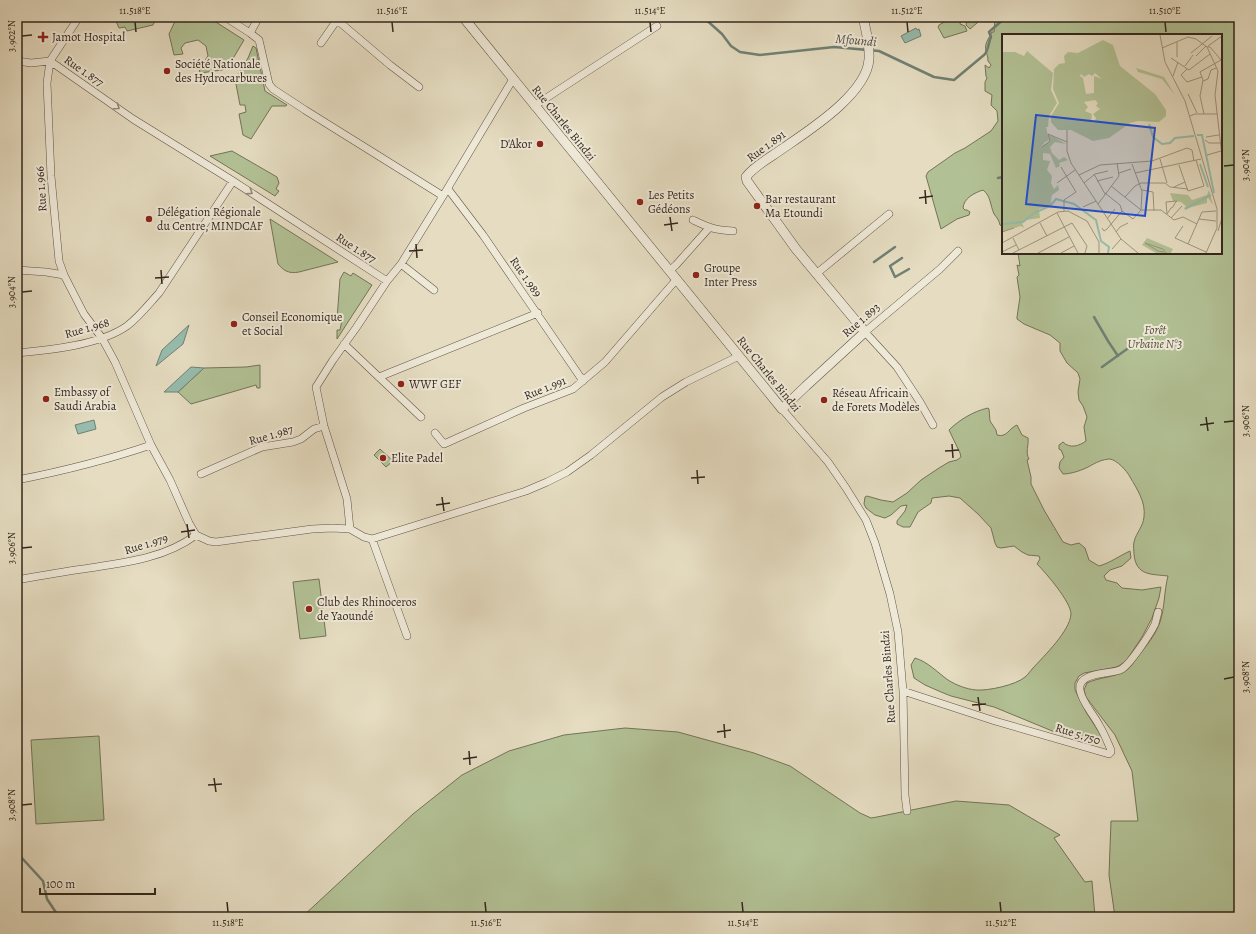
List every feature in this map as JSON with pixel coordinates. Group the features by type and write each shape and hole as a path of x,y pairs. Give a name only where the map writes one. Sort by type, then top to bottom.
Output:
{"street":[{"name":"Rue 1.877","path":"79,17 50,61 133,119 233,181 387,281"},
{"path":"225,17 259,40 269,84 273,88 318,119 443,196"},
{"path":"250,33 260,17"},
{"name":"Rue Charles Bindzi","path":"463,17 676,280 782,409 828,462 866,520 890,594 898,632 903,691 905,795 907,810"},
{"name":"Rue 1.891","path":"863,17 868,42 869,60 861,80 847,99 808,132 767,159 746,177 747,181 796,249 865,332"},
{"path":"321,43 338,19 390,65 419,87"},
{"path":"534,106 657,26"},
{"path":"17,52 18,61 31,63 50,61"},
{"name":"Rue 1.966","path":"50,61 48,83 51,176 58,261 84,314 91,326 102,338 115,362 151,446 170,480 189,524 196,535"},
{"path":"350,529 346,500 324,426 316,387 387,281 401,264 448,189 513,79"},
{"name":"Rue 1.968","path":"17,353 48,350 102,338 127,326 159,293 233,181"},
{"name":"Rue 1.989","path":"448,189 483,235 538,313 583,381"},
{"path":"816,274 889,214"},
{"path":"693,220 716,230 733,231"},
{"path":"669,271 709,228"},
{"name":"Rue 1.893","path":"782,409 865,332 958,251"},
{"path":"401,264 434,290"},
{"path":"17,270 64,275"},
{"name":"Rue 1.991","path":"435,433 444,444 524,408 573,389 605,362 676,280"},
{"path":"380,377 538,313"},
{"path":"865,332 897,367 933,425"},
{"path":"344,344 421,417"},
{"path":"196,535 216,542 312,529 350,529 364,537 372,539 526,491 567,472 592,455 662,396 686,382 739,356"},
{"name":"Rue 1.987","path":"202,474 262,447 293,442 314,429 324,426"},
{"path":"17,480 52,473 151,446"},
{"name":"Rue 1.979","path":"17,580 134,561 166,551 184,543 196,535"},
{"path":"372,539 407,636"},
{"name":"Rue 5.750","path":"903,691 995,721 1109,754 1111,750 1099,724 1083,699 1080,684 1088,677 1115,672 1126,666 1146,640 1155,624 1158,612"}],"green space":[{"path":"117,17 157,17 153,25 127,31 125,27 119,28 115,19"},
{"path":"177,17 208,17 244,40 228,67 222,70 200,73 198,64 203,63 208,56 206,46 198,40 185,43 181,48 183,54 174,55 169,34"},
{"path":"953,17 960,17 960,24 965,26 967,31 944,38 938,27"},
{"path":"962,17 984,17 970,29 966,25 967,20"},
{"name":"Forêt Urbaine N°3","path":"996,17 1239,17 1239,917 1115,917 1109,875 1111,821 1138,821 1132,771 1115,735 1086,697 1084,690 1087,683 1116,675 1127,669 1131,666 1148,643 1160,622 1168,576 1145,572 1141,570 1135,561 1134,544 1143,521 1144,506 1129,475 1122,466 1116,461 1110,459 1102,460 1077,472 1063,474 1059,468 1060,462 1064,457 1059,449 1059,445 1063,442 1069,446 1074,446 1086,441 1084,427 1087,417 1079,400 1078,392 1080,379 1078,373 1067,363 1060,351 1060,343 1050,335 1024,324 1017,319 1020,297 1017,277 1019,275 1017,265 1020,266 1018,254 1222,254 1222,34 1002,34 1002,226 994,214 986,192 983,190 973,194 965,201 963,208 970,212 969,215 957,219 941,229 926,176 928,172 991,131 998,121 997,111 991,105 992,95 985,91 985,82 987,78 985,65 989,68 991,65 988,61 986,46 992,32 994,32"},
{"path":"253,46 256,48 265,91 287,105 272,106 251,139 243,135 239,114 246,112 245,105 240,105 235,79 248,58"},
{"path":"232,151 277,177 279,183 276,189 279,191 275,196 210,156"},
{"path":"270,219 338,262 299,272 292,273 285,270 278,264"},
{"path":"344,272 351,276 353,273 372,285 337,339 337,330 340,330 342,320 337,319 340,279"},
{"path":"260,365 260,388 257,388 256,385 191,404 178,392 204,368 246,367"},
{"path":"988,408 990,421 996,430 997,435 1000,436 1006,434 1017,425 1022,435 1028,438 1027,454 1029,459 1027,460 1031,484 1063,542 1071,545 1079,543 1085,548 1089,560 1099,566 1130,551 1131,558 1122,566 1110,570 1104,576 1106,580 1117,583 1122,588 1142,590 1161,587 1152,618 1142,637 1126,661 1117,667 1084,673 1079,676 1075,683 1075,690 1086,712 1102,737 1099,742 1079,736 1062,735 994,707 951,696 925,685 914,678 911,665 915,658 928,665 951,682 969,689 987,690 1015,683 1026,676 1050,650 1070,621 1071,614 1067,602 1052,581 1037,564 1040,559 1039,556 1028,555 1014,546 1001,548 997,547 991,528 960,498 949,496 932,498 931,503 918,512 910,527 903,527 897,524 897,521 905,511 907,505 901,506 885,518 875,515 866,508 864,504 865,497 867,496 893,502 939,468 961,457 949,430 967,416"},
{"name":"Elite Padel","path":"380,449 393,461 386,467 374,455"},
{"name":"Club des Rhinoceros de Yaoundé","path":"319,579 326,636 300,639 293,582"},
{"path":"625,728 678,732 754,753 790,766 860,813 871,818 956,801 1009,805 1060,835 1054,838 1085,882 1092,881 1095,917 302,917 413,814 462,775 509,751 564,735"},
{"path":"99,736 104,820 36,824 31,740"}],"shaded area":[{"path":"916,28 917,30 919,29 921,36 905,43 901,36"},
{"path":"189,325 183,344 156,366 162,350"},
{"path":"191,367 204,368 178,392 164,392"},
{"path":"94,420 96,429 78,434 75,425"}],"waterway":[{"name":"Mfoundi","path":"703,17 722,34 731,46 740,52 760,55 834,47 879,51 934,77 954,80 984,55 987,51 991,37 989,32 1006,17"},
{"path":"998,178 1002,177"},
{"path":"874,262 895,247"},
{"path":"902,258 890,266 895,277 909,269"},
{"path":"1094,317 1118,356"},
{"path":"1102,367 1134,344"},
{"path":"17,847 21,857 43,881 47,899 59,917"}],"place":[{"name":"Jamot Hospital","path":"43,37"},
{"name":"Société Nationale des Hydrocarbures","path":"167,71"},
{"name":"D'Akor","path":"540,144"},
{"name":"Les Petits Gédéons","path":"640,202"},
{"name":"Bar restaurant Ma Etoundi","path":"757,206"},
{"name":"Délégation Régionale du Centre, MINDCAF","path":"149,219"},
{"name":"Groupe Inter Press","path":"696,275"},
{"name":"Conseil Economique et Social","path":"234,324"},
{"name":"WWF GEF","path":"401,384"},
{"name":"Embassy of Saudi Arabia","path":"46,399"},
{"name":"Réseau Africain de Forets Modèles","path":"824,400"},
{"name":"Elite Padel","path":"383,458"},
{"name":"Club des Rhinoceros de Yaoundé","path":"309,609"}]}
